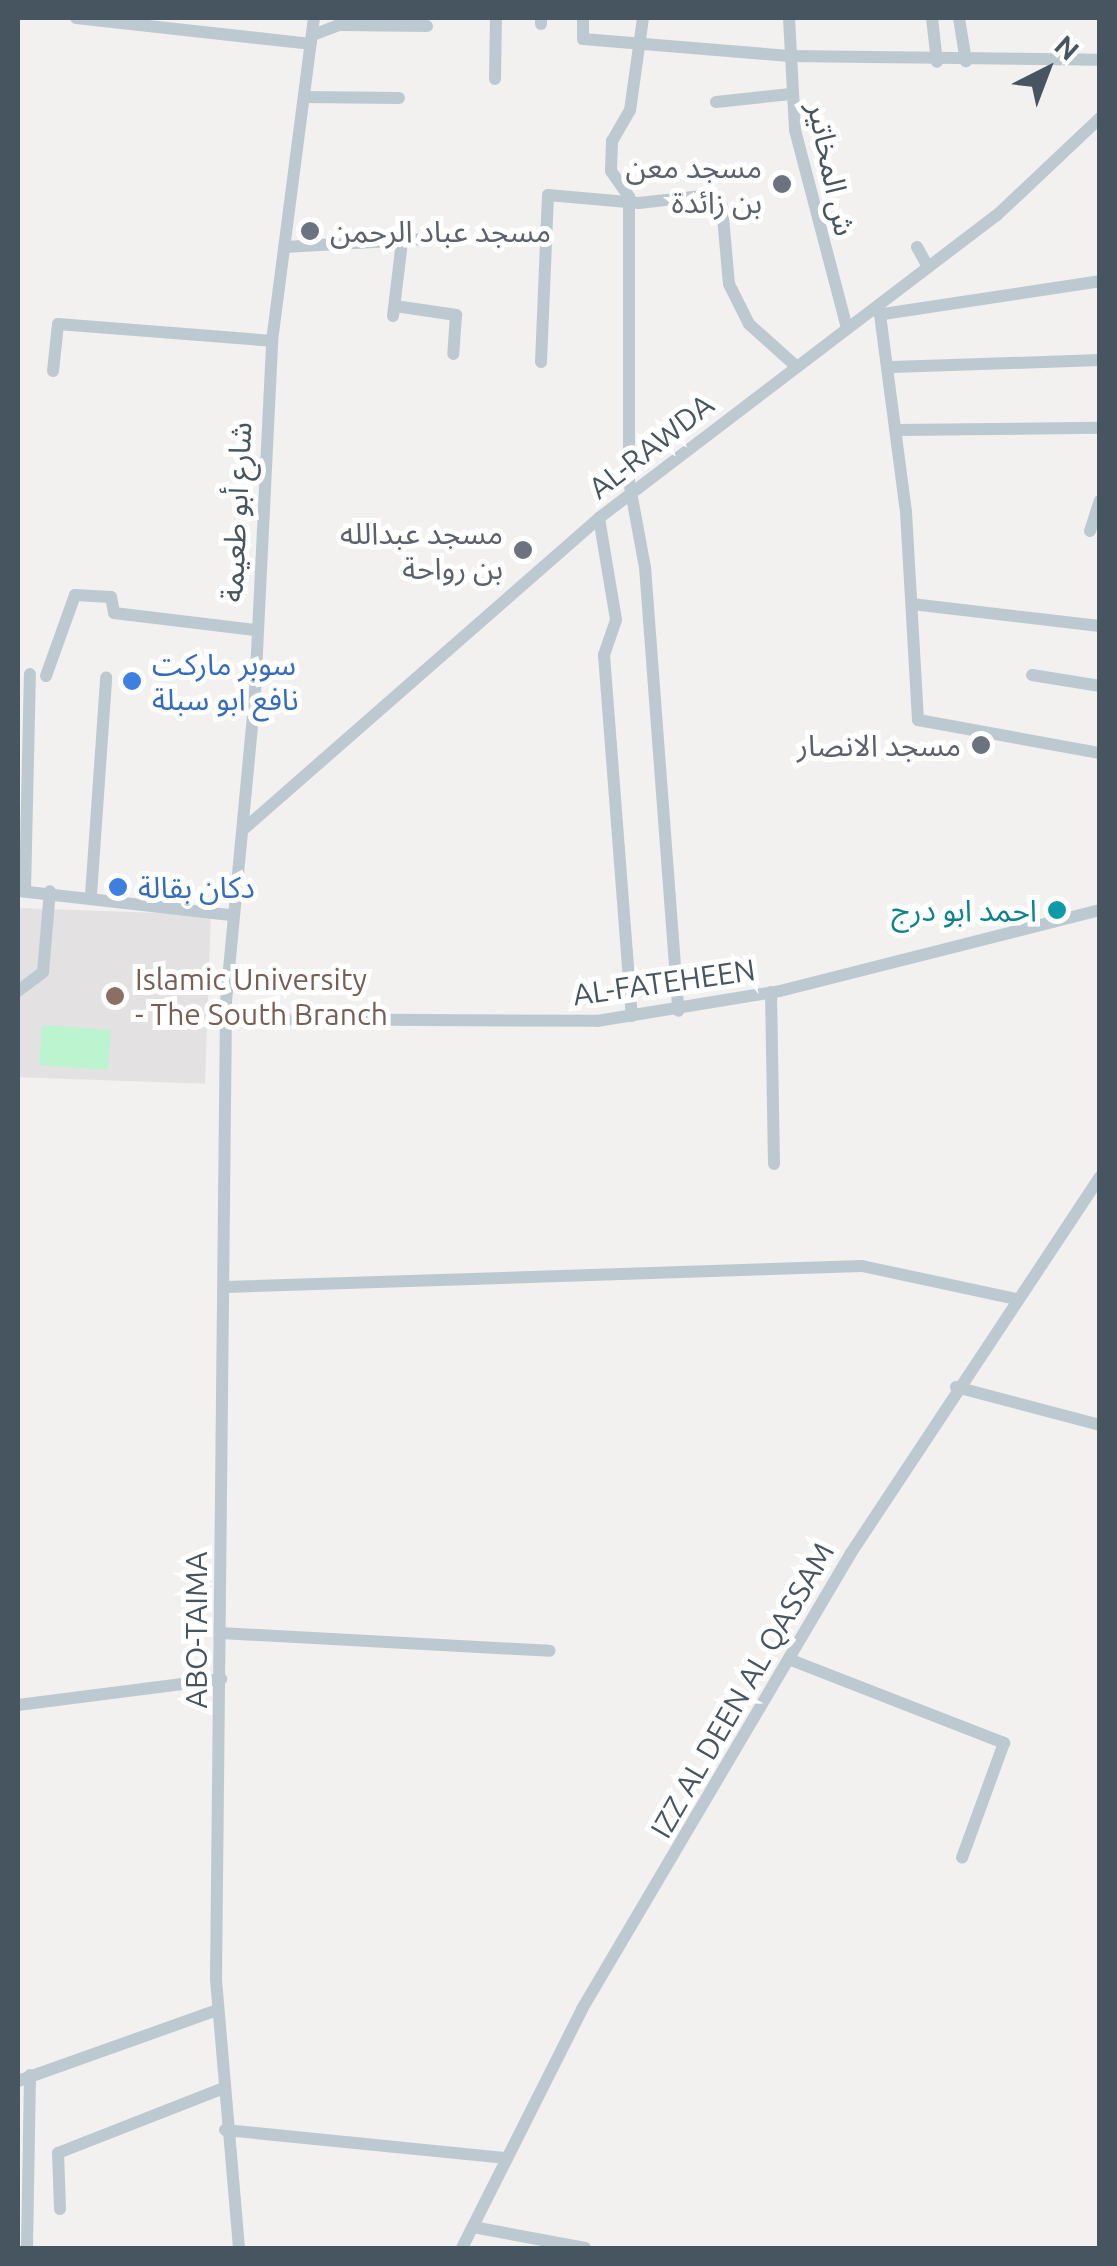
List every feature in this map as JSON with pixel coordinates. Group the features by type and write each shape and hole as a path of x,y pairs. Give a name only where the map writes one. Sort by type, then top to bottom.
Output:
{"street":[{"path":"76,18 312,39 339,25 427,26"},
{"name":"شارع أبو طعيمة","path":"228,1010 230,915 245,828 272,341 314,18"},
{"path":"496,18 496,79"},
{"path":"583,18 582,39 640,38 789,56 937,62 1100,60"},
{"path":"643,18 630,110 612,140 610,171 629,196 632,491 678,1010"},
{"name":"ش المخاتير","path":"789,18 791,94 846,328"},
{"path":"932,18 937,62"},
{"path":"960,18 966,61"},
{"path":"716,102 791,94"},
{"path":"305,97 399,98"},
{"name":"AL-RAWDA","path":"245,828 599,518 846,328 881,310 1100,118"},
{"path":"541,362 548,195 700,196 722,206 729,284 748,324 797,367"},
{"path":"285,247 462,237"},
{"path":"402,242 394,311 456,315 454,354"},
{"path":"917,247 928,267"},
{"path":"1100,280 881,310 892,367 918,720 1100,753"},
{"path":"53,371 58,324 272,341"},
{"path":"892,367 1100,360"},
{"path":"896,430 1100,428"},
{"path":"1090,532 1100,501"},
{"path":"599,518 616,620 604,654 632,1016"},
{"path":"46,676 75,595 111,597 114,613 255,630"},
{"path":"912,604 1100,626"},
{"path":"30,674 21,891 91,895 230,915"},
{"path":"1032,676 1100,686"},
{"path":"91,895 106,678"},
{"path":"18,992 43,972 50,891"},
{"name":"AL-FATEHEEN","path":"228,1010 244,1018 632,1016 771,992 1100,910"},
{"path":"771,992 774,1164"},
{"name":"ABO-TAIMA","path":"228,1010 216,2010 225,2130 240,2248"},
{"name":"IZZ AL DEEN AL QASSAM","path":"462,2248 582,2009 956,1388 1100,1176"},
{"path":"226,1287 862,1266 1016,1299"},
{"path":"956,1388 1100,1425"},
{"path":"221,1634 550,1651"},
{"path":"790,1660 1004,1743 962,1858"},
{"path":"18,1705 220,1679"},
{"path":"27,2248 24,2078 216,2010"},
{"path":"60,2209 58,2153 221,2089"},
{"path":"225,2130 507,2158"},
{"path":"473,2227 585,2248"}],"shaded area":[{"name":"Islamic University - The South Branch","path":"18,908 211,915 205,1084 18,1077"}],"green space":[{"path":"42,1025 111,1030 108,1070 39,1065"}],"place":[{"name":"مسجد معن بن زائدة","path":"782,184"},
{"name":"مسجد عباد الرحمن","path":"310,231"},
{"name":"مسجد عبدالله بن رواحة","path":"523,550"},
{"name":"سوبر ماركت نافع ابو سبلة","path":"132,681"},
{"name":"مسجد الانصار","path":"981,745"},
{"name":"دكان بقالة","path":"118,887"},
{"name":"احمد ابو درج","path":"1057,910"},
{"name":"Islamic University - The South Branch","path":"115,996"}]}
